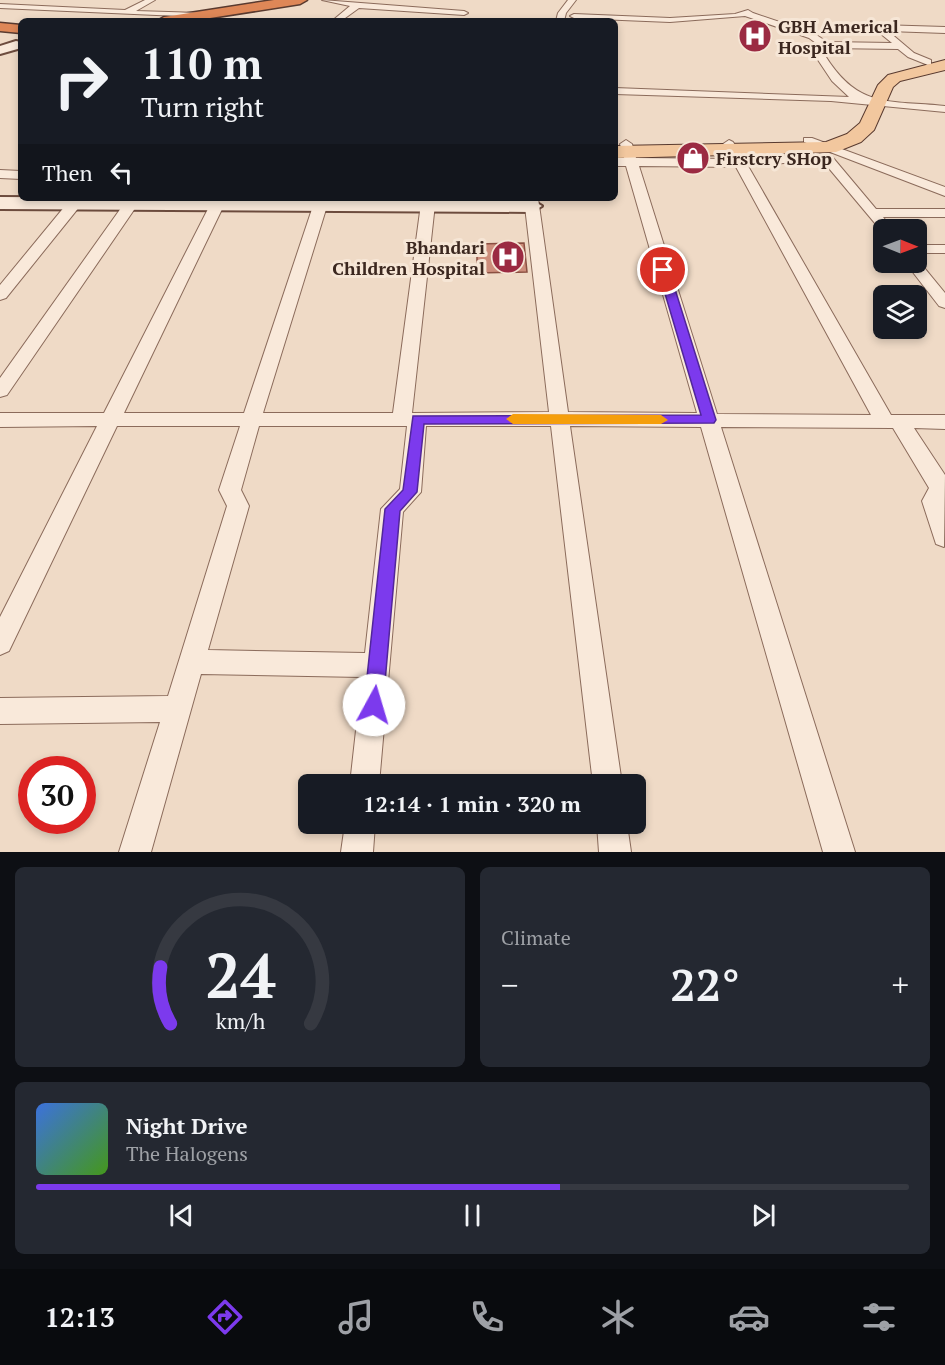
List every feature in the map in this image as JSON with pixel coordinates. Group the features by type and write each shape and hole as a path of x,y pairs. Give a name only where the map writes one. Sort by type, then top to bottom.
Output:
{"highway":[{"path":"194,18 300,0"},
{"path":"194,18 316,0"},
{"path":"0,27 12,41"}],"main road":[{"path":"734,153 828,137 848,128 894,78 936,65"},
{"path":"620,148 734,153 829,147 854,138 868,126 873,102"}],"street":[{"path":"126,13 151,0"},
{"path":"326,0 357,5 467,11 456,18"},
{"path":"561,18 572,0"},
{"path":"340,18 357,5"},
{"path":"0,6 194,18"},
{"path":"57,17 76,10"},
{"path":"574,16 670,20 688,17 736,16 747,12 812,36 825,45 914,42"},
{"path":"936,65 896,44 879,28 945,30"},
{"path":"825,45 821,57 838,84 847,92 873,102"},
{"path":"618,91 831,98 945,109"},
{"path":"808,140 945,192"},
{"path":"620,148 709,420 839,852"},
{"path":"734,153 825,156 878,219"},
{"path":"734,153 892,422 935,476 940,488 933,501 945,538"},
{"path":"0,174 18,175"},
{"path":"366,774 392,509 410,492 410,420 436,201"},
{"path":"3,206 75,203 320,206 436,201 532,202 606,774"},
{"path":"0,295 75,203"},
{"path":"0,391 131,204"},
{"path":"0,643 217,205"},
{"path":"135,852 238,506 230,490 320,206"},
{"path":"873,213 945,213"},
{"path":"927,249 945,249"},
{"path":"921,273 945,303"},
{"path":"0,420 561,419 945,422"},
{"path":"191,662 378,665"},
{"path":"0,711 177,709"},
{"path":"357,852 359,834"},
{"path":"613,834 615,852"}],"building":[{"path":"524,243 527,272 477,273 477,244"}],"slow traffic":[{"path":"513,419 661,420"}],"place":[{"name":"GBH Americal Hospital","path":"755,36"},
{"name":"Firstcry SHop","path":"693,158"},
{"name":"Bhandari Children Hospital","path":"508,257"}],"route":[{"path":"374,705 392,509 410,492 417,420 709,420 663,270"}]}
